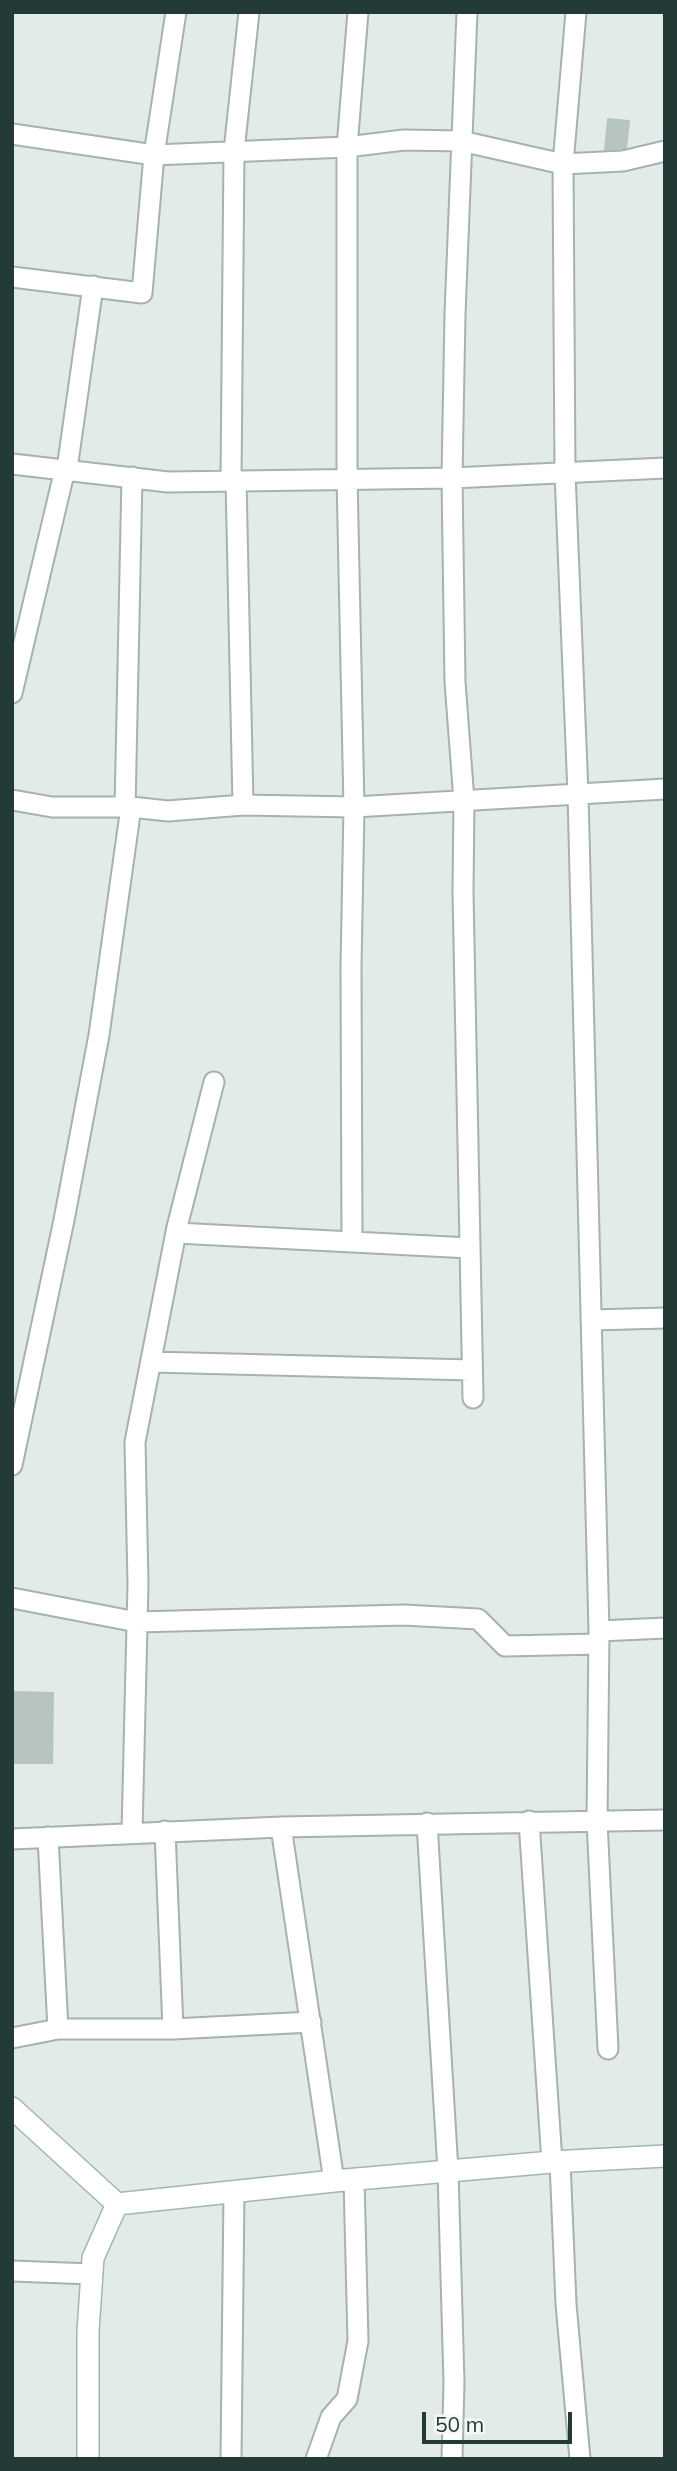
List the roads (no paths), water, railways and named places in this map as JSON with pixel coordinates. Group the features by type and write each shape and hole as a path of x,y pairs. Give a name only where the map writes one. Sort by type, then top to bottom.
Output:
{"street":[{"path":"12,277 142,293 154,155 176,12"},
{"path":"243,805 233,480 234,151 249,12"},
{"path":"352,1242 351,967 354,807 348,478 347,147 358,12"},
{"path":"467,12 455,314 452,478 455,682 464,801 463,892 473,1398"},
{"path":"576,12 563,164 565,473 578,794 599,1637 597,1821 608,2049"},
{"path":"12,134 154,155 347,147 404,140 461,141 563,164 623,161 665,151"},
{"path":"12,693 66,469 93,286"},
{"path":"12,464 168,481 452,478 665,468"},
{"path":"12,1465 64,1220 99,1035 128,808 132,477"},
{"path":"12,800 52,807 168,811 243,805 354,807 665,789"},
{"path":"132,1833 137,1622 135,1442 176,1233 214,1082"},
{"path":"176,1233 470,1248"},
{"path":"591,1320 665,1318"},
{"path":"151,1362 472,1370"},
{"path":"12,1598 137,1622 404,1615 478,1619 505,1646 665,1628"},
{"path":"12,1839 281,1827 665,1820"},
{"path":"529,1821 580,2459"},
{"path":"427,1823 448,2171 454,2382 452,2459"},
{"path":"281,1827 311,2022 344,2180 358,2341 347,2399 331,2417 316,2459"},
{"path":"165,1831 173,2029"},
{"path":"48,1837 58,2029"},
{"path":"12,2038 58,2029 173,2029 311,2022"},
{"path":"12,2108 117,2204 344,2180 556,2162 665,2156"},
{"path":"231,2459 234,2192"},
{"path":"88,2459 88,2332 93,2258 117,2204"},
{"path":"12,2271 92,2274"}]}
